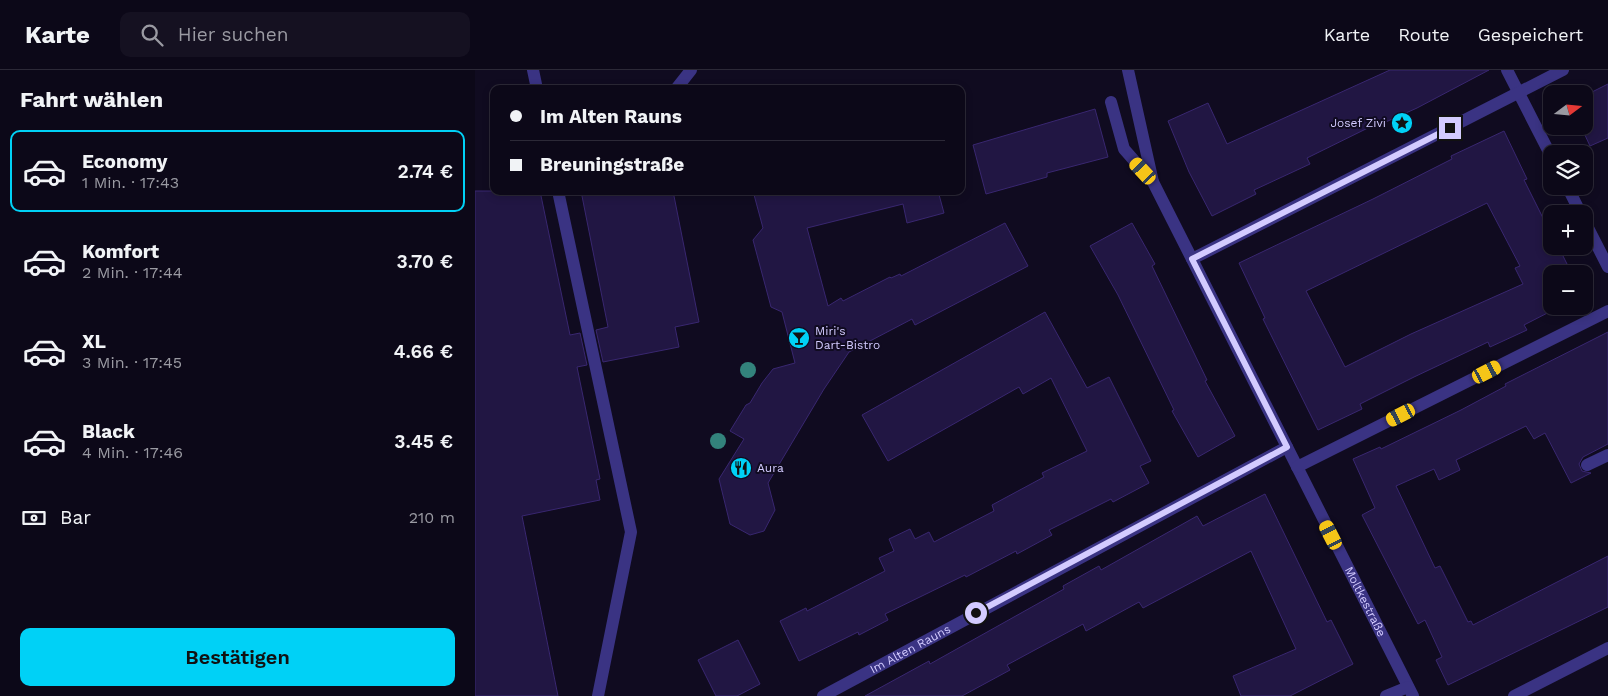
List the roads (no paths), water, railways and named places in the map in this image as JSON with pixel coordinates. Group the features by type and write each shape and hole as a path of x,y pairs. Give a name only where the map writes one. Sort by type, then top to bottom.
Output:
{"street":[{"path":"533,70 536,85"},
{"path":"679,85 691,70"},
{"name":"Moltkestraße","path":"1128,70 1153,182 1411,691"},
{"path":"1507,70 1545,145"},
{"path":"1192,259 1563,70"},
{"path":"1111,102 1124,149 1153,182"},
{"path":"559,195 631,532 598,696"},
{"path":"1593,238 1608,267"},
{"path":"1297,468 1608,311"},
{"name":"Im Alten Rauns","path":"823,696 1287,447"},
{"path":"1587,465 1608,455"},
{"path":"1514,696 1608,648"},
{"path":"1386,696 1411,691"}],"place":[{"name":"Josef Zivi","path":"1402,123"},
{"name":"Miri's Dart-Bistro","path":"799,338"},
{"name":"Aura","path":"741,468"}]}
